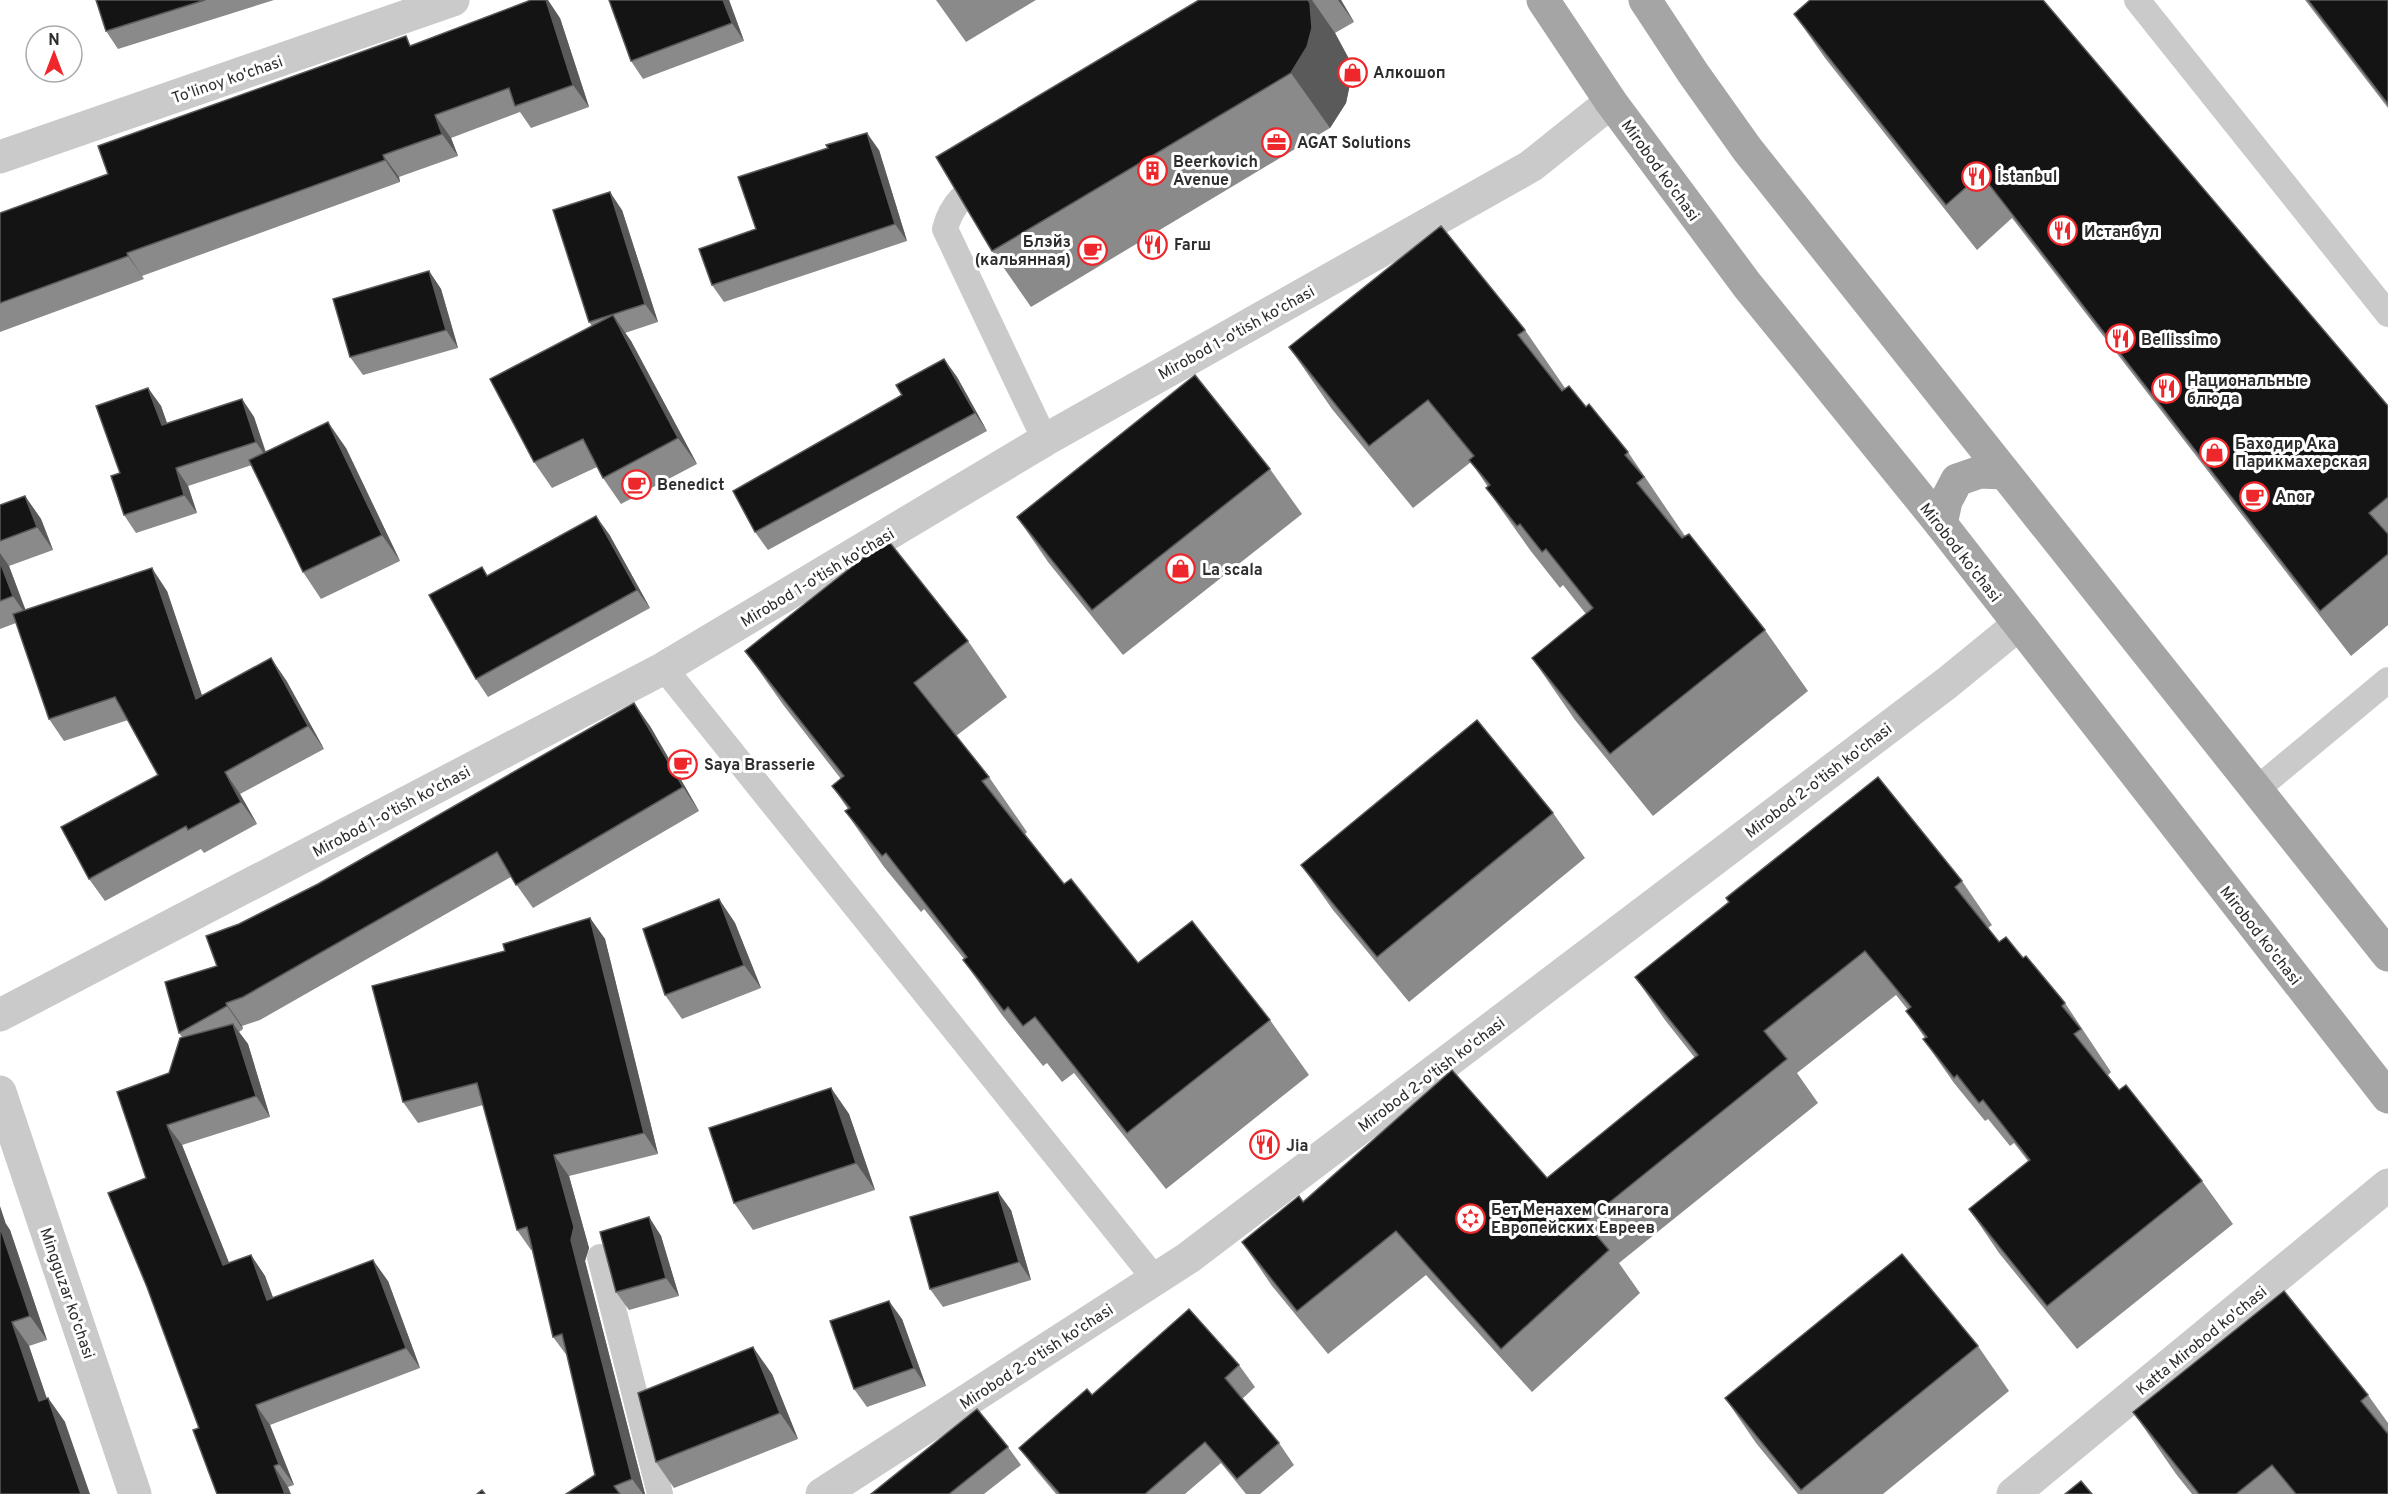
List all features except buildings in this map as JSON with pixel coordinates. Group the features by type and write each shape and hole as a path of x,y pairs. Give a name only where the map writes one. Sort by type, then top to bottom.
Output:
{"main road":[{"name":"Mirobod ko'chasi","path":"1543,0 1611,102 1747,285 1941,524 2388,1097"},
{"path":"1645,0 1747,149 2388,955"},
{"path":"1941,524 1946,501 1957,480 1980,472 2004,473"}],"street":[{"name":"To'linoy ko'chasi","path":"0,157 453,0"},
{"name":"Mirobod 1-o'tish ko'chasi","path":"0,1015 664,668 1045,440 1531,166 1611,102"},
{"name":"Mirobod 2-o'tish ko'chasi","path":"822,1494 1188,1258 1947,683 2018,625"},
{"name":"Mingguzar ko'chasi","path":"0,1092 135,1494"},
{"name":"Katta Mirobod ko'chasi","path":"2013,1494 2388,1185"}],"lane":[{"path":"2137,0 2388,314"},
{"path":"1004,169 964,195 949,214 945,229 1045,440"},
{"path":"664,668 1155,1279"},
{"path":"2257,789 2388,680"},
{"path":"600,1257 660,1494"}],"place":[{"name":"Алкошоп","path":"1352,72"},
{"name":"AGAT Solutions","path":"1276,142"},
{"name":"Beerkovich Avenue","path":"1152,170"},
{"name":"İstanbul","path":"1976,176"},
{"name":"Истанбул","path":"2063,231"},
{"name":"Farш","path":"1153,244"},
{"name":"Блэйз (кальянная)","path":"1092,250"},
{"name":"Bellissimo","path":"2120,339"},
{"name":"Национальные блюда","path":"2166,389"},
{"name":"Баходир Ака Парикмахерская","path":"2214,452"},
{"name":"Benedict","path":"636,484"},
{"name":"Anor","path":"2254,496"},
{"name":"La scala","path":"1181,569"},
{"name":"Saya Brasserie","path":"683,764"},
{"name":"Jia","path":"1265,1145"},
{"name":"Бет Менахем Синагога Европейских Евреев","path":"1470,1218"}]}
